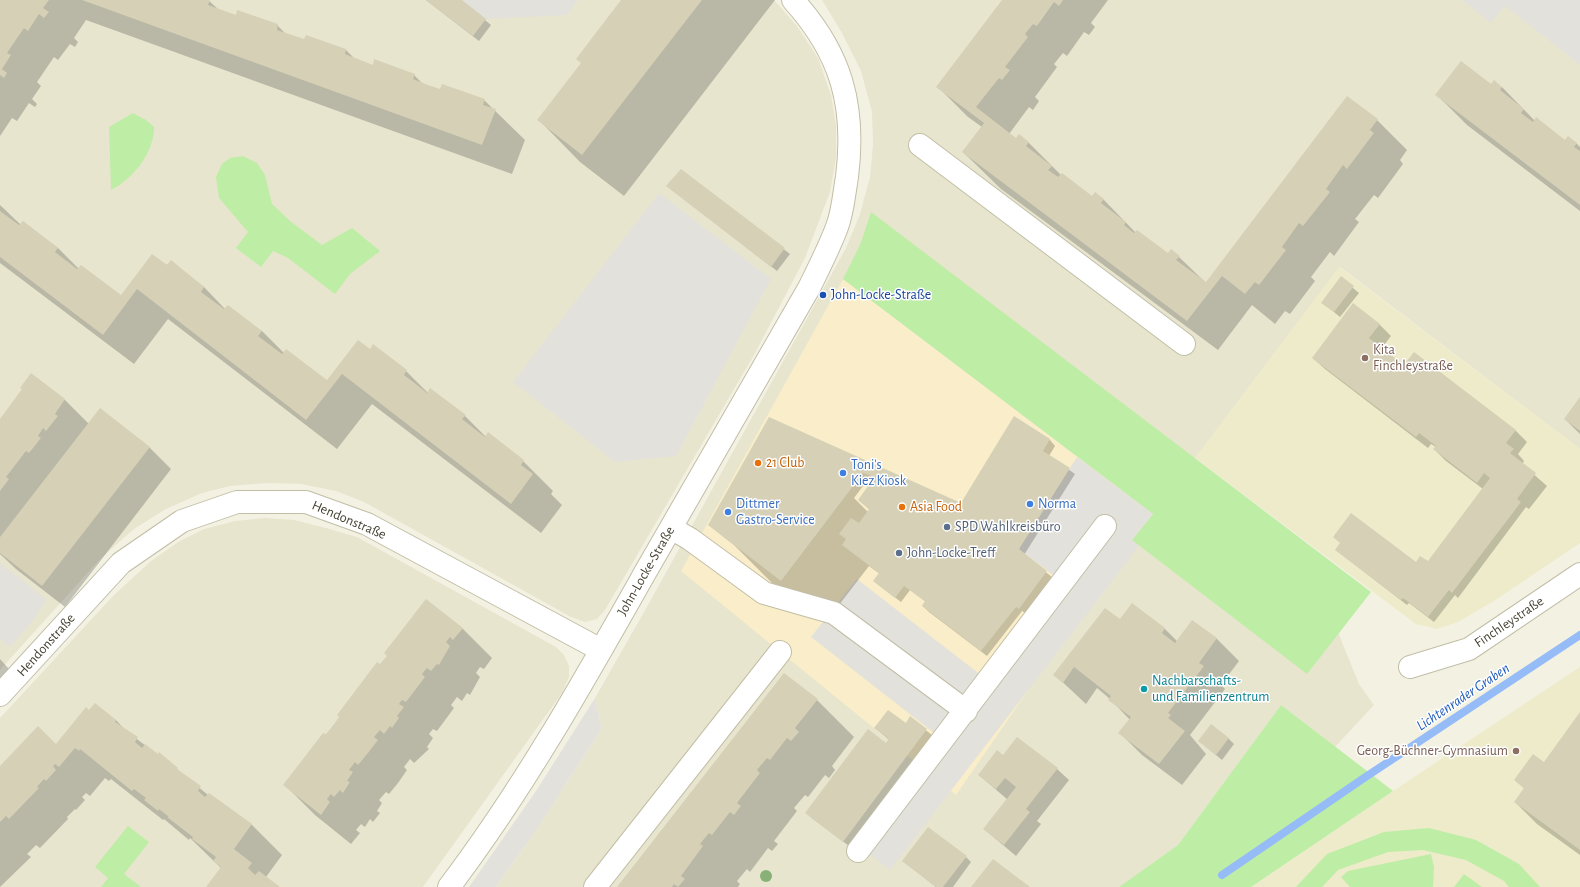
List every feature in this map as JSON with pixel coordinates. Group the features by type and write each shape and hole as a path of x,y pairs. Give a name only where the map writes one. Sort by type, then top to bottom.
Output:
{"street":[{"name":"John-Locke-Straße","path":"449,887 478,849 543,749 809,288 837,226 843,205 850,152 847,98 839,73 822,36 793,0"},
{"path":"920,145 1184,344"},
{"name":"Hendonstraße","path":"0,695 121,563 182,521 237,502 306,502 368,524 601,650"},
{"path":"858,851 966,711 1105,526"},
{"path":"671,528 690,539 764,593 834,612 966,711"},
{"name":"Finchleystraße","path":"1410,667 1469,649 1580,574"},
{"path":"595,887 780,652"}],"shaded area":[{"path":"0,0 774,0 797,26 818,58 831,95 836,125 836,158 830,192 805,258 754,355 605,610 597,619 585,622 571,617 364,502 336,491 301,484 267,483 230,486 202,493 166,509 134,529 100,559 0,670"},
{"path":"426,0 578,0 567,15 486,19 473,36"},
{"path":"822,0 1580,0 1580,449 1340,267 1195,458 1338,632 1359,684 1374,705 1335,747 1281,705 1178,845 1119,887 496,887 535,832 601,730 595,698 846,248 860,214 870,177 873,145 872,112 861,71 842,33"},
{"path":"1462,0 1580,0 1580,65 1505,6 1491,23"},
{"path":"659,193 771,279 676,456 615,462 513,382"},
{"name":"Kita Finchleystraße","path":"1339,267 1580,449 1580,543 1494,601 1458,622 1437,629 1416,624 1195,458"},
{"path":"843,279 1153,514 1132,540 956,795 681,571"},
{"path":"1077,457 1153,514 1132,540 1139,546 890,870 856,844 938,736 811,637 857,579 982,676 1057,578 1019,549"},
{"path":"265,518 294,520 357,537 556,647 564,655 569,666 569,677 562,693 423,887 0,887 0,718 114,595 151,561 180,541 204,529 235,521"},
{"path":"0,563 47,600 31,623 10,647 0,639"},
{"name":"Georg-Büchner-Gymnasium","path":"1580,667 1580,887 1251,887 1393,791"},
{"path":"595,698 601,730 535,832 496,887 469,887 536,791"}],"green space":[{"path":"133,113 146,120 154,127 153,137 141,164 127,179 111,190 109,127"},
{"path":"243,156 257,163 265,175 272,204 290,221 322,245 352,228 380,251 350,274 335,294 288,258 273,251 261,267 236,248 248,232 219,198 216,177 222,164 230,158"},
{"path":"871,212 1371,592 1307,674 1132,540 1153,514 843,279 860,245"},
{"path":"1281,705 1393,791 1251,887 1119,887 1178,845"},
{"path":"128,826 149,842 124,874 141,887 101,887 108,878 95,867"},
{"path":"1429,828 1476,840 1519,864 1540,887 1509,887 1504,881 1466,860 1423,850 1388,852 1338,870 1322,887 1296,887 1327,854 1384,832"},
{"path":"1431,854 1434,867 1433,887 1350,887 1341,877 1348,871"},
{"path":"1464,874 1482,887 1454,887"}],"building":[{"path":"0,0 49,0 43,8 49,12 44,18 39,14 28,31 24,28 7,53 11,55 2,69 7,73 4,78 0,75"},
{"path":"82,0 210,0 208,5 236,15 237,10 278,24 277,30 304,39 306,35 346,49 345,54 373,65 374,59 415,74 413,79 428,85 440,89 442,84 485,99 483,105 496,109 482,145"},
{"path":"426,0 462,0 486,19 473,36"},
{"path":"621,0 702,0 582,155 537,120 581,63 576,59"},
{"path":"1002,0 1063,0 1059,6 1054,2 1037,26 1033,24 1025,34 1028,37 1005,67 1010,70 1002,80 999,78 976,107 1016,138 1019,134 1029,142 1026,146 1052,166 1048,170 1058,177 1062,173 1092,196 1095,192 1104,199 1101,203 1126,222 1124,225 1134,233 1137,230 1168,253 1171,249 1180,256 1176,260 1206,282 1347,96 1378,119 1370,130 1374,133 1347,169 1343,165 1326,189 1330,192 1303,226 1299,223 1282,247 1286,250 1259,285 1255,282 1245,294 1222,276 1187,321 962,152 984,123 936,87"},
{"path":"1461,61 1491,84 1494,80 1502,87 1500,90 1524,109 1521,113 1533,122 1536,117 1565,140 1568,136 1577,143 1574,147 1580,151 1580,205 1435,95"},
{"path":"681,169 785,248 771,267 666,186"},
{"path":"0,211 19,225 23,221 58,248 55,252 77,269 81,265 121,295 152,254 167,265 171,260 204,287 201,292 224,309 228,305 262,331 258,336 282,354 286,349 327,380 358,340 370,349 373,344 407,370 404,375 427,393 430,388 466,415 462,419 485,437 488,432 524,460 521,465 533,474 511,504 342,374 306,420 137,289 103,335 0,257"},
{"path":"1341,276 1354,286 1334,312 1321,303"},
{"path":"1353,303 1380,324 1369,338 1404,365 1414,352 1516,430 1506,443 1514,449 1510,453 1536,473 1517,499 1521,502 1452,593 1449,590 1428,617 1403,598 1401,600 1335,550 1340,543 1333,537 1351,513 1416,562 1420,556 1428,561 1490,478 1484,473 1477,483 1433,449 1436,446 1419,433 1416,437 1312,358"},
{"path":"31,373 65,399 55,414 58,416 46,431 43,428 38,436 41,438 29,453 26,451 6,477 9,479 0,491 0,419 22,389 20,388"},
{"path":"1580,397 1580,431 1564,419"},
{"path":"100,408 150,447 42,586 0,553 0,537"},
{"path":"1014,416 1050,439 1043,451 1070,468 1019,549 1047,571 1019,609 1016,607 981,651 922,606 925,601 904,586 895,598 873,581 879,573 842,545 846,539 839,534 851,518 859,523 869,509 858,500 874,478 869,475 863,473 781,581 708,525 769,417 961,503"},
{"path":"426,599 463,628 453,640 450,637 446,642 450,646 439,665 437,664 431,671 427,668 422,674 425,677 406,702 402,700 399,704 404,707 397,716 399,718 392,728 390,726 384,734 380,730 374,737 378,740 358,765 355,762 349,770 353,772 347,781 350,782 343,793 340,790 334,797 331,794 327,799 330,802 321,815 283,785 323,733 326,734 333,726 339,717 337,715 377,662 380,664 387,656 384,653"},
{"name":"Nachbarschafts- und Familienzentrum","path":"1132,603 1165,628 1162,633 1175,643 1192,620 1217,638 1199,663 1204,666 1168,713 1171,715 1168,718 1185,731 1159,764 1118,733 1131,717 1108,700 1111,696 1074,667 1063,683 1053,675 1105,608 1120,619"},
{"path":"784,673 818,699 795,728 799,732 791,741 787,738 770,760 767,758 757,770 760,773 737,803 741,806 734,815 730,812 712,835 709,833 700,844 703,846 681,876 685,879 678,887 674,884 672,887 617,887"},
{"path":"95,703 116,720 115,722 138,737 135,742 142,748 145,744 158,754 159,752 178,768 177,769 201,786 198,791 205,797 209,793 252,824 234,849 252,863 248,868 255,875 259,871 280,887 206,887 221,867 213,861 216,857 192,839 193,837 159,809 158,811 144,800 146,798 134,789 132,791 80,749 79,751 75,748 59,767 55,764 53,766 56,770 46,781 44,779 37,787 39,788 9,819 6,816 0,822 0,766 38,726 56,744 86,707 89,710"},
{"path":"888,710 906,723 910,716 927,729 843,842 805,813 868,729 886,743 889,739 874,728"},
{"path":"1580,712 1580,850 1514,802 1524,788 1514,780 1533,754 1544,762"},
{"path":"1211,724 1229,738 1216,755 1198,741"},
{"path":"1017,737 1058,768 1026,809 1030,812 1004,845 983,829 1016,787 1005,778 996,789 978,775 997,750 1003,755"},
{"path":"928,827 967,856 943,887 936,887 902,861"},
{"path":"993,859 1030,887 971,887"}],"waterway":[{"name":"Lichtenrader Graben","path":"1222,875 1364,778 1580,635"}],"place":[{"name":"John-Locke-Straße","path":"823,295"},
{"name":"Kita Finchleystraße","path":"1365,358"},
{"name":"21 Club","path":"758,463"},
{"name":"Toni's Kiez Kiosk","path":"843,473"},
{"name":"Norma","path":"1030,504"},
{"name":"Asia Food","path":"902,507"},
{"name":"Dittmer Gastro-Service","path":"728,512"},
{"name":"SPD Wahlkreisbüro","path":"947,527"},
{"name":"John-Locke-Treff","path":"899,553"},
{"name":"Nachbarschafts- und Familienzentrum","path":"1144,689"},
{"name":"Georg-Büchner-Gymnasium","path":"1516,751"}]}
